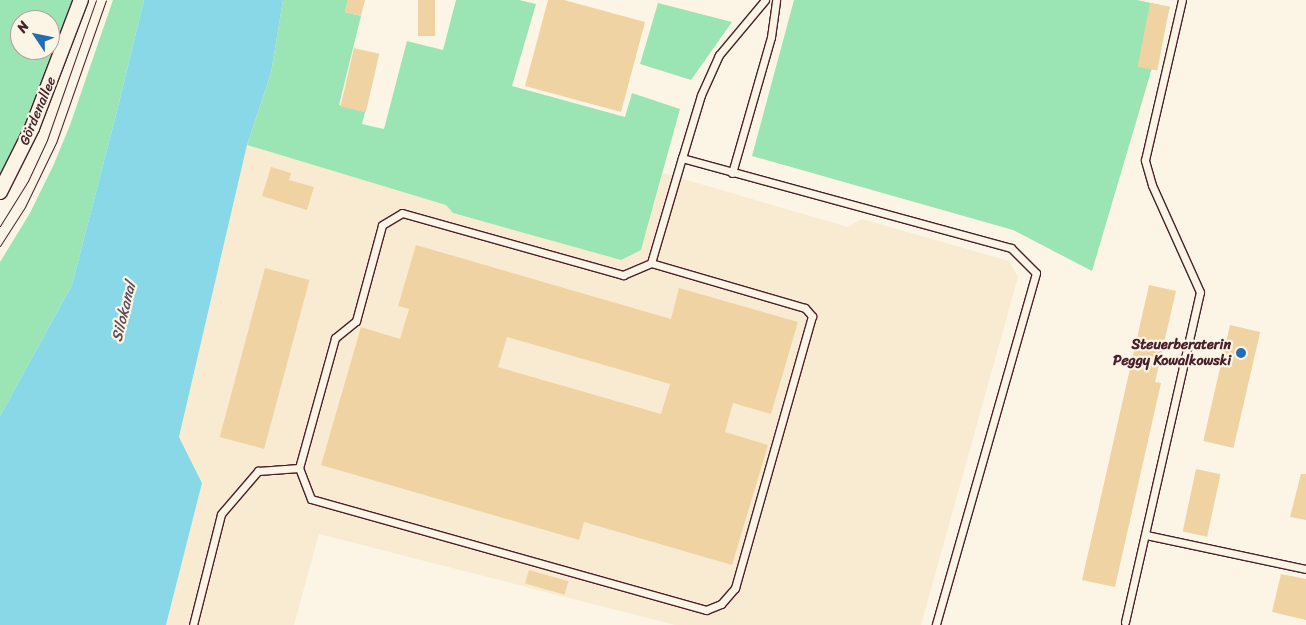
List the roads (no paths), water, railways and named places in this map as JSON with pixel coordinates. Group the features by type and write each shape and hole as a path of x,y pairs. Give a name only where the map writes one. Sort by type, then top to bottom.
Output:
{"street":[{"name":"Gördenallee","path":"0,192 32,128 81,0"}],"lane":[{"path":"651,263 701,95 719,55 765,0"},
{"path":"732,173 771,37 776,0"},
{"path":"1125,622 1200,292 1152,185 1145,160 1182,0"},
{"path":"682,158 1010,248 1036,273 936,625"},
{"path":"402,213 624,275 651,263 804,308 812,316 735,588 721,604 706,610 310,499 299,468 335,338 356,321 382,225 402,213"},
{"path":"193,625 221,514 258,471 299,468"},
{"path":"1146,535 1306,569"}],"water":[{"name":"Silokanal","path":"144,0 283,0 271,73 247,145 179,437 202,483 166,625 0,625 0,416 72,285"}],"tram line":[{"path":"0,226 28,181 47,140 96,0"},
{"path":"0,246 25,207 56,143 106,0"}],"place":[{"name":"Steuerberaterin Peggy Kowalkowski","path":"1241,353"}]}
